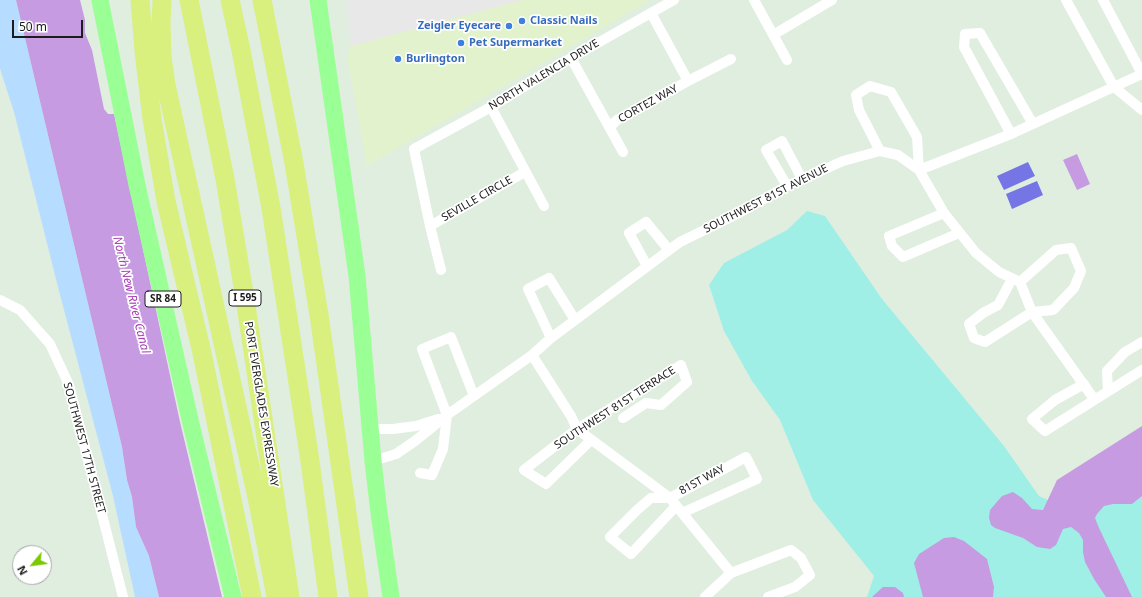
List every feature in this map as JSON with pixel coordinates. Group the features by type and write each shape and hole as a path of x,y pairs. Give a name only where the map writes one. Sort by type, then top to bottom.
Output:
{"highway":[{"path":"140,0 144,52 152,119 166,201 202,353 252,597"},
{"path":"162,0 162,57 166,85 258,502 276,597"},
{"name":"PORT EVERGLADES EXPRESSWAY","path":"189,0 225,179 242,277 290,597"},
{"path":"230,0 271,208 310,461 328,597"},
{"path":"262,0 294,163 319,315 359,597"},
{"path":"342,472 369,597"}],"main road":[{"name":"SR 84","path":"100,0 137,184 191,424 233,597"},
{"path":"318,0 357,276 373,461 391,597"}],"street":[{"name":"NORTH VALENCIA DRIVE","path":"414,149 491,107 571,58 674,0"},
{"path":"754,0 786,60"},
{"path":"773,35 832,0"},
{"path":"1066,0 1114,87 1142,110"},
{"path":"919,170 1011,134 1142,74 1103,0"},
{"name":"CORTEZ WAY","path":"571,58 610,127 617,120 688,81 651,13"},
{"path":"1011,134 964,47 965,34 980,33 1033,124"},
{"path":"688,81 731,59"},
{"path":"880,151 859,110 856,95 870,86 891,92 917,137 919,170 944,213 976,253 999,272 1016,280 1032,312 1094,399"},
{"name":"SEVILLE CIRCLE","path":"491,107 544,206"},
{"path":"610,127 623,152"},
{"path":"787,186 766,150 782,141 802,179"},
{"name":"SEVILLE CIRCLE","path":"414,149 441,270"},
{"name":"SOUTHWEST 81ST AVENUE","path":"373,461 396,454 415,442 447,415 532,355 551,338 680,242 739,213 787,186 843,161 880,151 898,155 919,170"},
{"name":"SEVILLE CIRCLE","path":"430,226 525,172"},
{"path":"944,213 889,236 892,246 903,257 959,233"},
{"path":"646,266 629,232 646,222 669,250"},
{"path":"1071,248 1081,271 1074,288 1053,310 1032,312 985,342 974,338 969,324 983,313 998,305 1016,280 1056,250 1071,248"},
{"path":"551,338 528,289 549,278 575,320"},
{"name":"SOUTHWEST 17TH STREET","path":"0,300 20,310 50,344 69,385 123,597"},
{"path":"420,473 432,475 443,449 447,415 422,349 451,337 474,396"},
{"path":"1108,391 1107,371 1125,352 1142,342"},
{"path":"532,355 571,416 577,429 676,506 731,573"},
{"name":"SOUTHWEST 81ST TERRACE","path":"592,440 546,484 524,470 577,429 681,365 687,382 661,405 646,403 623,418"},
{"path":"1084,384 1055,400 1032,419 1045,431 1142,370"},
{"name":"SOUTHWEST 81ST AVENUE","path":"370,429 393,429 416,426 447,415"},
{"name":"81ST WAY","path":"676,506 631,554 610,538 651,498 676,506 757,479 746,456 676,506"},
{"path":"705,597 731,573 791,550 801,558 810,575 795,587 768,597"}],"shaded area":[{"path":"0,0 16,0 122,447 127,480 132,497 136,527 149,556 159,597 135,597 113,496 14,112 0,69"},
{"path":"346,0 650,0 367,166 347,57 351,46"},
{"path":"346,0 522,0 351,46"},
{"path":"1028,162 1035,176 1004,190 997,176"},
{"path":"1037,181 1043,195 1012,209 1006,194"},
{"path":"807,211 825,216 882,299 1004,446 1039,496 1064,507 1142,454 1142,597 867,597 874,576 813,500 780,420 752,381 724,331 709,285 724,263 787,230"}],"water":[{"name":"North New River Canal","path":"16,0 80,0 85,20 85,33 92,50 104,109 108,114 114,114 180,422 222,597 159,597 149,556 136,527 132,497 127,480 122,447"},
{"path":"1077,154 1090,184 1077,190 1063,160"},
{"path":"1142,426 1142,496 1132,504 1113,504 1104,506 1095,518 1132,597 1106,597 1085,562 1083,540 1079,533 1071,527 1063,529 1056,545 1050,549 1037,547 1023,538 995,528 991,525 989,518 990,510 1002,496 1013,492 1022,498 1032,509 1043,510 1057,480"},
{"path":"954,537 964,541 987,559 994,587 993,597 923,597 914,563 919,554 944,538"},
{"path":"883,587 895,587 903,593 904,597 872,597"}],"place":[{"name":"Classic Nails","path":"522,21"},
{"name":"Zeigler Eyecare","path":"509,26"},
{"name":"Pet Supermarket","path":"461,43"},
{"name":"Burlington","path":"398,59"}]}
